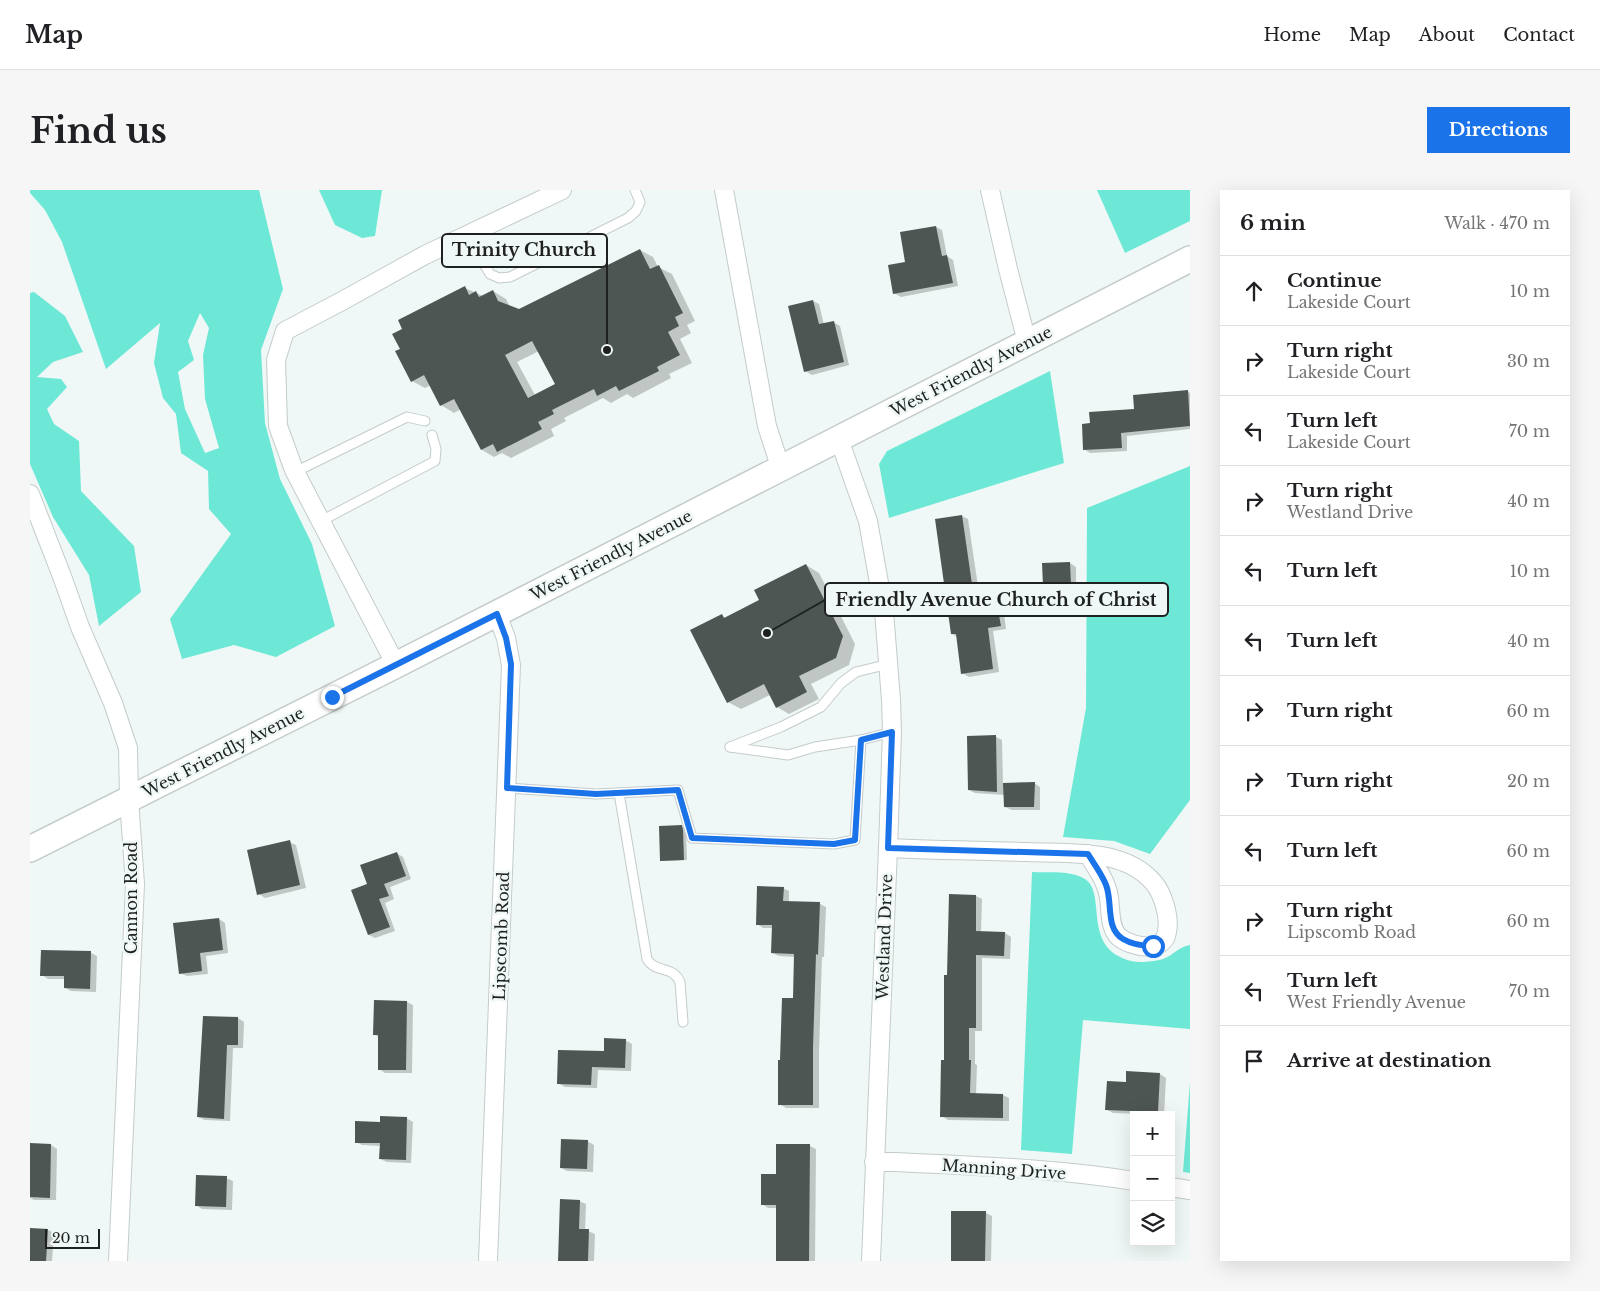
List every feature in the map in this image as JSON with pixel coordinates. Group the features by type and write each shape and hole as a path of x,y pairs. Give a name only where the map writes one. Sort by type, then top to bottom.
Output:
{"main road":[{"name":"West Friendly Avenue","path":"30,849 497,614 1190,259"}],"street":[{"path":"396,665 295,472 278,426 276,360 285,331 425,255 562,190"},
{"path":"724,190 767,426 781,469"},
{"path":"990,190 1027,342"},
{"name":"Westland Drive","path":"839,439 868,521 884,611 892,732 871,1261"},
{"name":"Cannon Road","path":"30,494 80,627 113,703 128,748 129,799 135,884 118,1261"},
{"name":"Lipscomb Road","path":"488,1261 511,664 506,638 497,614"},
{"path":"888,848 1088,854 1125,862 1144,872 1162,893 1166,907 1167,933 1162,942 1153,946 1140,946 1118,936 1113,928 1106,885 1088,854"},
{"name":"Manning Drive","path":"874,1162 1021,1169 1104,1176 1130,1180"},
{"path":"1175,1188 1190,1190"}],"lane":[{"path":"467,235 490,274 499,278 510,277 628,218 636,211 640,202 635,190"},
{"path":"295,472 407,417 424,421"},
{"path":"321,521 435,461 436,450 432,435"},
{"path":"888,664 856,672 841,683 821,707 781,727 730,747 788,756 815,746 861,740 892,732"},
{"path":"507,788 596,794 678,790 692,838 834,844 855,840 861,740"},
{"path":"619,793 647,959 650,964 675,972 678,976 683,1022"}],"green space":[{"path":"30,190 259,190 283,289 261,350 265,423 280,479 312,544 335,626 276,657 234,645 182,659 170,619 231,534 209,509 208,471 181,453 176,414 163,398 154,363 160,323 106,369 62,242 45,210 30,193","holes":["200,313 209,328 203,355 205,399 219,448 205,453 185,409 178,372 194,360 188,341"]},
{"path":"319,190 382,190 375,236 362,238 335,225"},
{"path":"1097,190 1190,190 1190,221 1125,253"},
{"path":"34,292 65,316 83,352 53,362 37,377 61,379 67,387 47,409 54,424 79,441 81,491 134,546 141,592 99,626 89,575 53,517 30,464 30,293"},
{"path":"1050,371 1064,463 889,518 879,464 887,451"},
{"path":"1190,466 1190,800 1150,854 1114,841 1063,837 1086,708 1087,508"},
{"path":"1032,872 1066,873 1085,879 1091,885 1094,893 1100,934 1112,952 1122,958 1136,962 1158,960 1167,957 1182,947 1190,945 1190,1029 1083,1020 1072,1154 1021,1150"},
{"path":"1190,1082 1190,1173 1183,1172"}],"building":[{"path":"936,226 942,256 947,255 953,283 893,294 888,265 905,262 900,232"},
{"path":"640,249 650,269 659,265 683,313 675,317 679,326 668,332 680,355 657,367 659,371 619,391 616,386 597,396 594,389 552,410 554,414 538,422 542,429 497,452 493,444 481,450 454,399 440,406 424,375 411,382 395,351 400,349 392,334 402,329 398,320 465,286 469,295 476,291 479,297 493,290 498,301 519,309","holes":["532,341 555,384 528,398 505,355"]},
{"path":"813,300 819,324 834,321 844,362 804,372 788,306"},
{"path":"1188,390 1190,426 1121,433 1122,448 1083,450 1082,424 1090,423 1089,412 1134,409 1133,395"},
{"path":"962,515 976,612 998,610 1001,626 988,628 993,669 961,674 956,634 951,634 935,519"},
{"path":"1070,562 1071,585 1043,586 1042,563"},
{"path":"806,564 843,636 836,658 799,676 807,692 776,708 764,684 727,703 690,630 722,614 724,618 759,600 754,590"},
{"path":"996,735 997,792 968,790 967,736"},
{"path":"1035,782 1034,807 1004,807 1003,783"},
{"path":"682,825 684,860 660,861 659,826"},
{"path":"290,840 300,885 257,895 247,850"},
{"path":"397,852 406,876 384,884 389,896 379,899 390,927 368,935 351,890 367,884 360,865"},
{"path":"757,886 784,887 783,901 820,902 818,955 816,954 813,1105 778,1105 778,1060 780,1060 782,998 793,998 794,954 771,953 772,925 756,925"},
{"path":"949,894 976,895 976,931 1005,932 1004,956 976,955 976,1028 969,1028 969,1060 971,1060 970,1093 1003,1094 1003,1118 940,1117 941,1060 944,1060 944,975 947,975"},
{"path":"219,918 223,950 200,953 202,971 179,974 173,923"},
{"path":"41,950 91,951 90,989 64,988 64,976 40,976"},
{"path":"374,1000 407,1001 406,1070 378,1070 378,1035 373,1035"},
{"path":"203,1016 238,1017 238,1045 227,1045 224,1119 197,1117"},
{"path":"604,1038 626,1039 625,1068 592,1067 591,1085 557,1084 558,1050 604,1051"},
{"path":"1126,1071 1160,1073 1158,1111 1105,1110 1107,1081 1126,1082"},
{"path":"380,1116 407,1117 406,1160 379,1159 380,1143 355,1143 355,1121 380,1122"},
{"path":"561,1139 588,1140 587,1169 560,1168"},
{"path":"30,1143 51,1144 50,1198 30,1197"},
{"path":"776,1144 810,1144 809,1261 776,1261 776,1205 761,1205 761,1174 776,1174"},
{"path":"196,1175 227,1176 226,1207 195,1206"},
{"path":"560,1199 580,1200 579,1229 589,1229 588,1261 558,1261"},
{"path":"951,1211 986,1211 985,1261 951,1261"},
{"path":"30,1228 48,1229 46,1261 30,1261"}],"place":[{"name":"Trinity Church","path":"607,350"},
{"name":"Friendly Avenue Church of Christ","path":"767,633"}],"route":[{"path":"332,697 497,614 506,638 511,664 507,788 596,794 678,790 692,838 834,844 855,840 861,740 892,732 888,848 1088,854 1106,885 1113,928 1118,936 1140,946 1153,946"}]}
